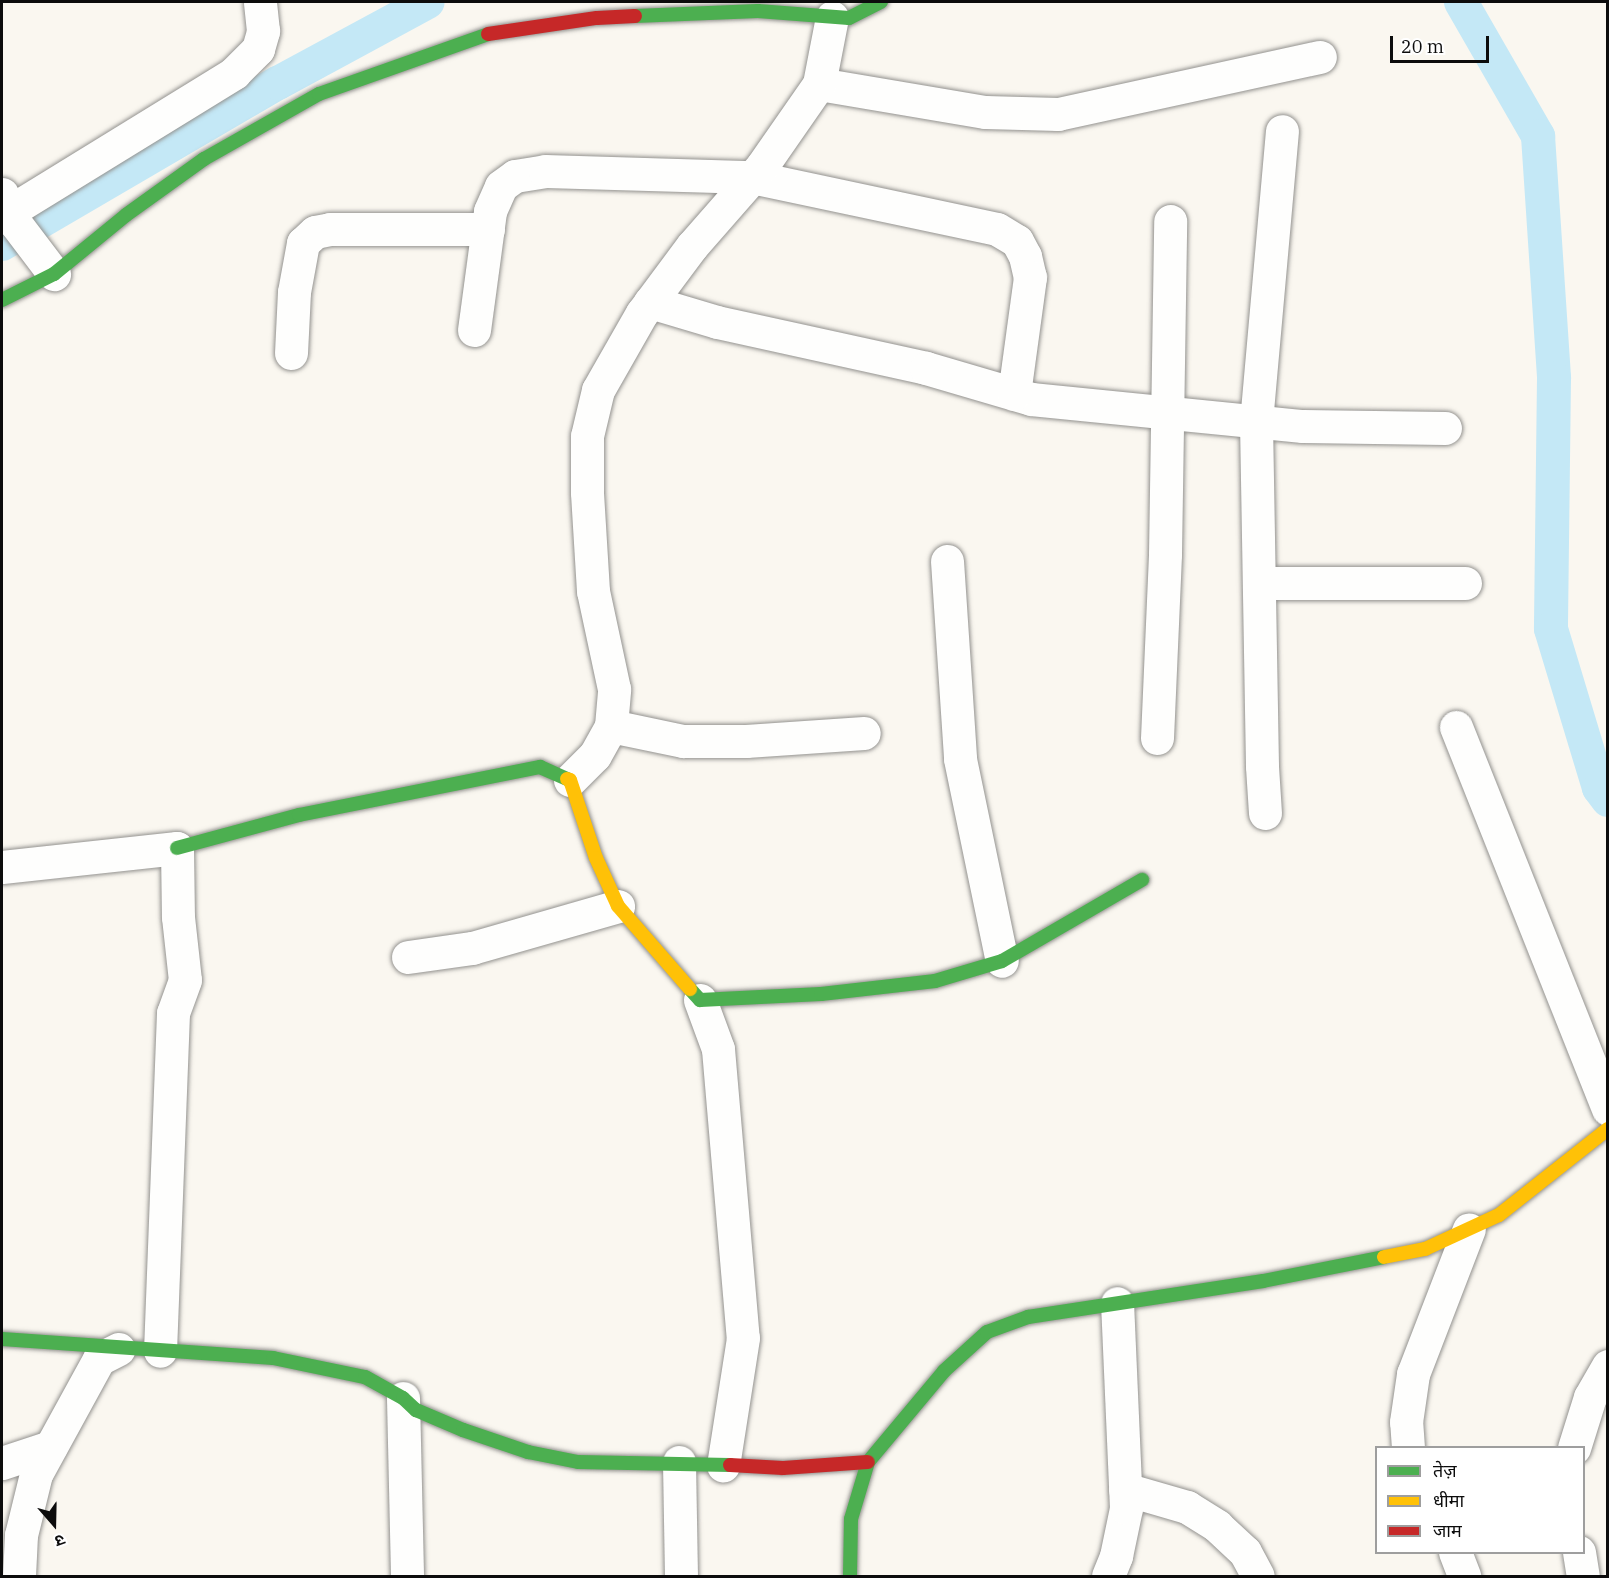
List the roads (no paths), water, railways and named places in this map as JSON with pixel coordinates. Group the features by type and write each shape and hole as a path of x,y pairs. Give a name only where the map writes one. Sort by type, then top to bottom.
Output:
{"street":[{"path":"48,268 7,212 234,73 258,49 263,31 260,2"},
{"path":"2,300 204,159 319,94 478,35 597,18 758,11 849,18 881,2"},
{"path":"570,780 595,755 611,726 614,689 593,591 586,492 587,436 598,390 650,302 692,246 752,177 819,84 832,17"},
{"path":"819,84 985,112 1058,114 1320,57"},
{"path":"1266,813 1262,766 1256,422 1282,131"},
{"path":"474,330 490,211 501,186 515,177 545,171 752,177 997,229 1017,241 1025,256 1030,277 1014,394"},
{"path":"1157,738 1165,554 1170,221"},
{"path":"291,352 294,292 303,243 315,232 330,229 488,229"},
{"path":"650,302 717,322 926,368 1031,399 1303,426 1445,428"},
{"path":"947,561 960,759 1002,962"},
{"path":"1259,583 1465,583"},
{"path":"611,726 683,741 746,741 864,733"},
{"path":"1456,727 1608,1109"},
{"path":"2,867 177,848 299,815 540,767 570,780 596,858 618,906 700,1000 718,1048 743,1338 723,1465"},
{"path":"160,1351 174,1013 185,980 178,917 177,848"},
{"path":"700,1000 821,994 935,981 1002,962 1142,880"},
{"path":"408,957 472,948 618,906"},
{"path":"850,1576 851,1519 868,1462 944,1371 987,1332 1028,1317 1263,1281 1425,1249 1499,1215 1608,1129"},
{"path":"1408,1446 1406,1422 1413,1374 1469,1229"},
{"path":"1108,1576 1116,1556 1124,1518 1125,1489 1117,1303"},
{"path":"2,1339 273,1358 365,1377 403,1398 416,1410 463,1430 528,1452 578,1462 679,1462 783,1468 868,1462"},
{"path":"19,1576 21,1535 36,1474 99,1359 119,1349"},
{"path":"1575,1446 1590,1396 1608,1366"},
{"path":"403,1398 407,1576"},
{"path":"2,1463 50,1447"},
{"path":"679,1462 681,1576"},
{"path":"1125,1489 1187,1507 1218,1526 1245,1552 1258,1576"},
{"path":"1456,1554 1464,1576"},
{"path":"1579,1554 1583,1576"}],"waterway":[{"path":"2,244 278,83 428,2"},
{"path":"1461,2 1538,136 1554,378 1551,629 1599,788 1608,800"}]}
